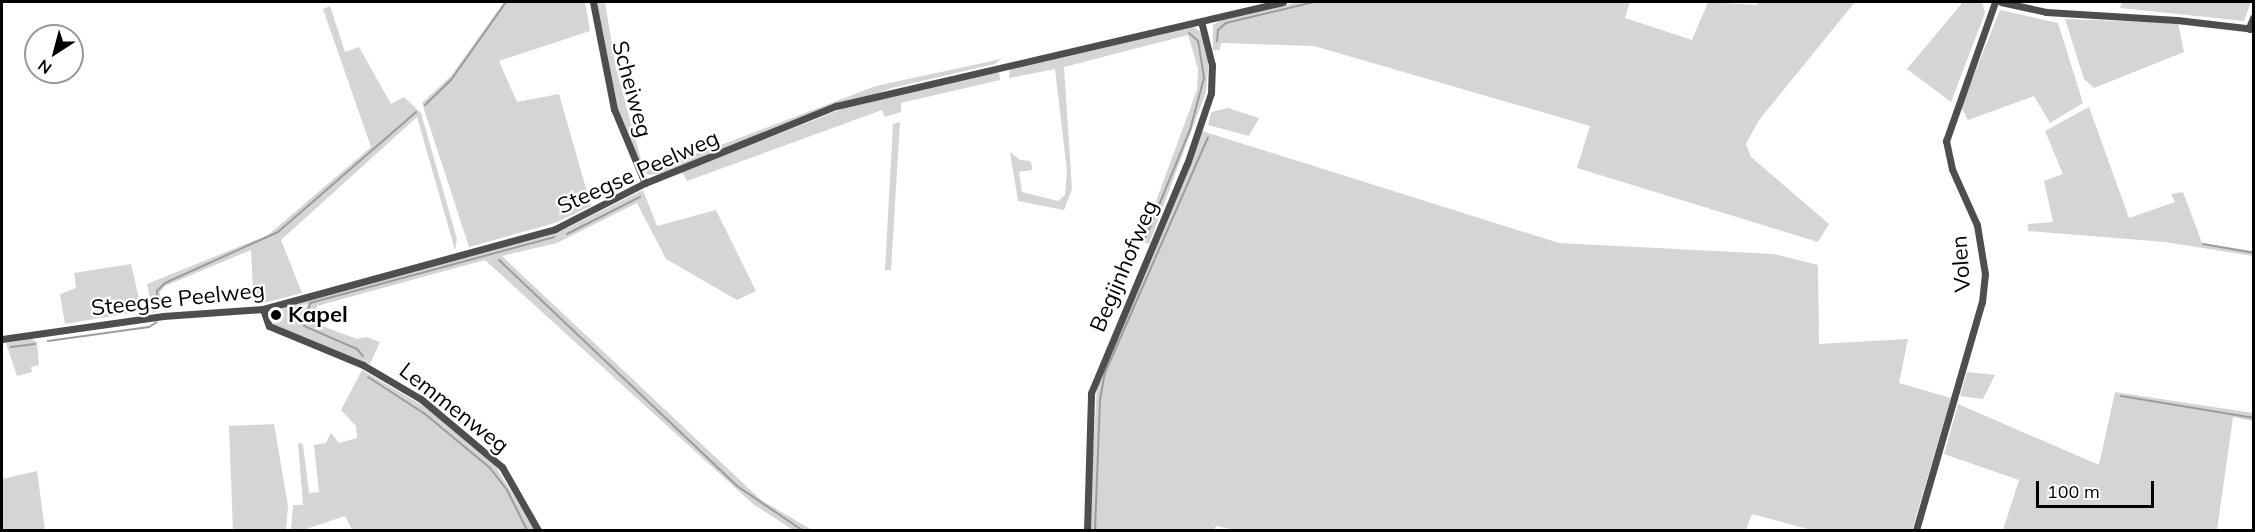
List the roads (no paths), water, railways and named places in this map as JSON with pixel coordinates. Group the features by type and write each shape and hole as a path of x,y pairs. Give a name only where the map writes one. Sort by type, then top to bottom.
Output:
{"street":[{"name":"Scheiweg","path":"593,2 614,109 645,183"},
{"name":"Steegse Peelweg","path":"2,339 163,316 263,309 555,229 645,183 837,106 1283,2"},
{"name":"Volen","path":"1916,531 1982,302 1985,274 1977,225 1952,169 1946,141 1995,2"},
{"path":"2001,2 2046,12 2252,29 2253,18"},
{"name":"Begijnhofweg","path":"1088,531 1091,393 1187,164 1212,93 1212,65 1201,21"},
{"name":"Lemmenweg","path":"263,309 269,326 363,365 421,399 502,468 538,531"}],"waterway":[{"path":"425,105 451,80 506,2"},
{"path":"1217,41 1218,30 1226,23 1314,2"},
{"path":"1145,239 1190,130 1204,78 1198,41 1189,33"},
{"path":"156,310 157,291 165,283 278,232 416,112"},
{"path":"1095,530 1100,400 1105,373 1208,137"},
{"path":"567,234 640,197"},
{"path":"363,356 357,349 304,326 310,303 554,237"},
{"path":"2203,244 2254,253"},
{"path":"499,260 737,486 802,530"},
{"path":"48,341 149,327 157,322"},
{"path":"11,347 35,344"},
{"path":"368,377 425,414 490,468 507,490 527,530"},
{"path":"2121,396 2254,418"}],"place":[{"name":"Kapel","path":"276,315"}]}
